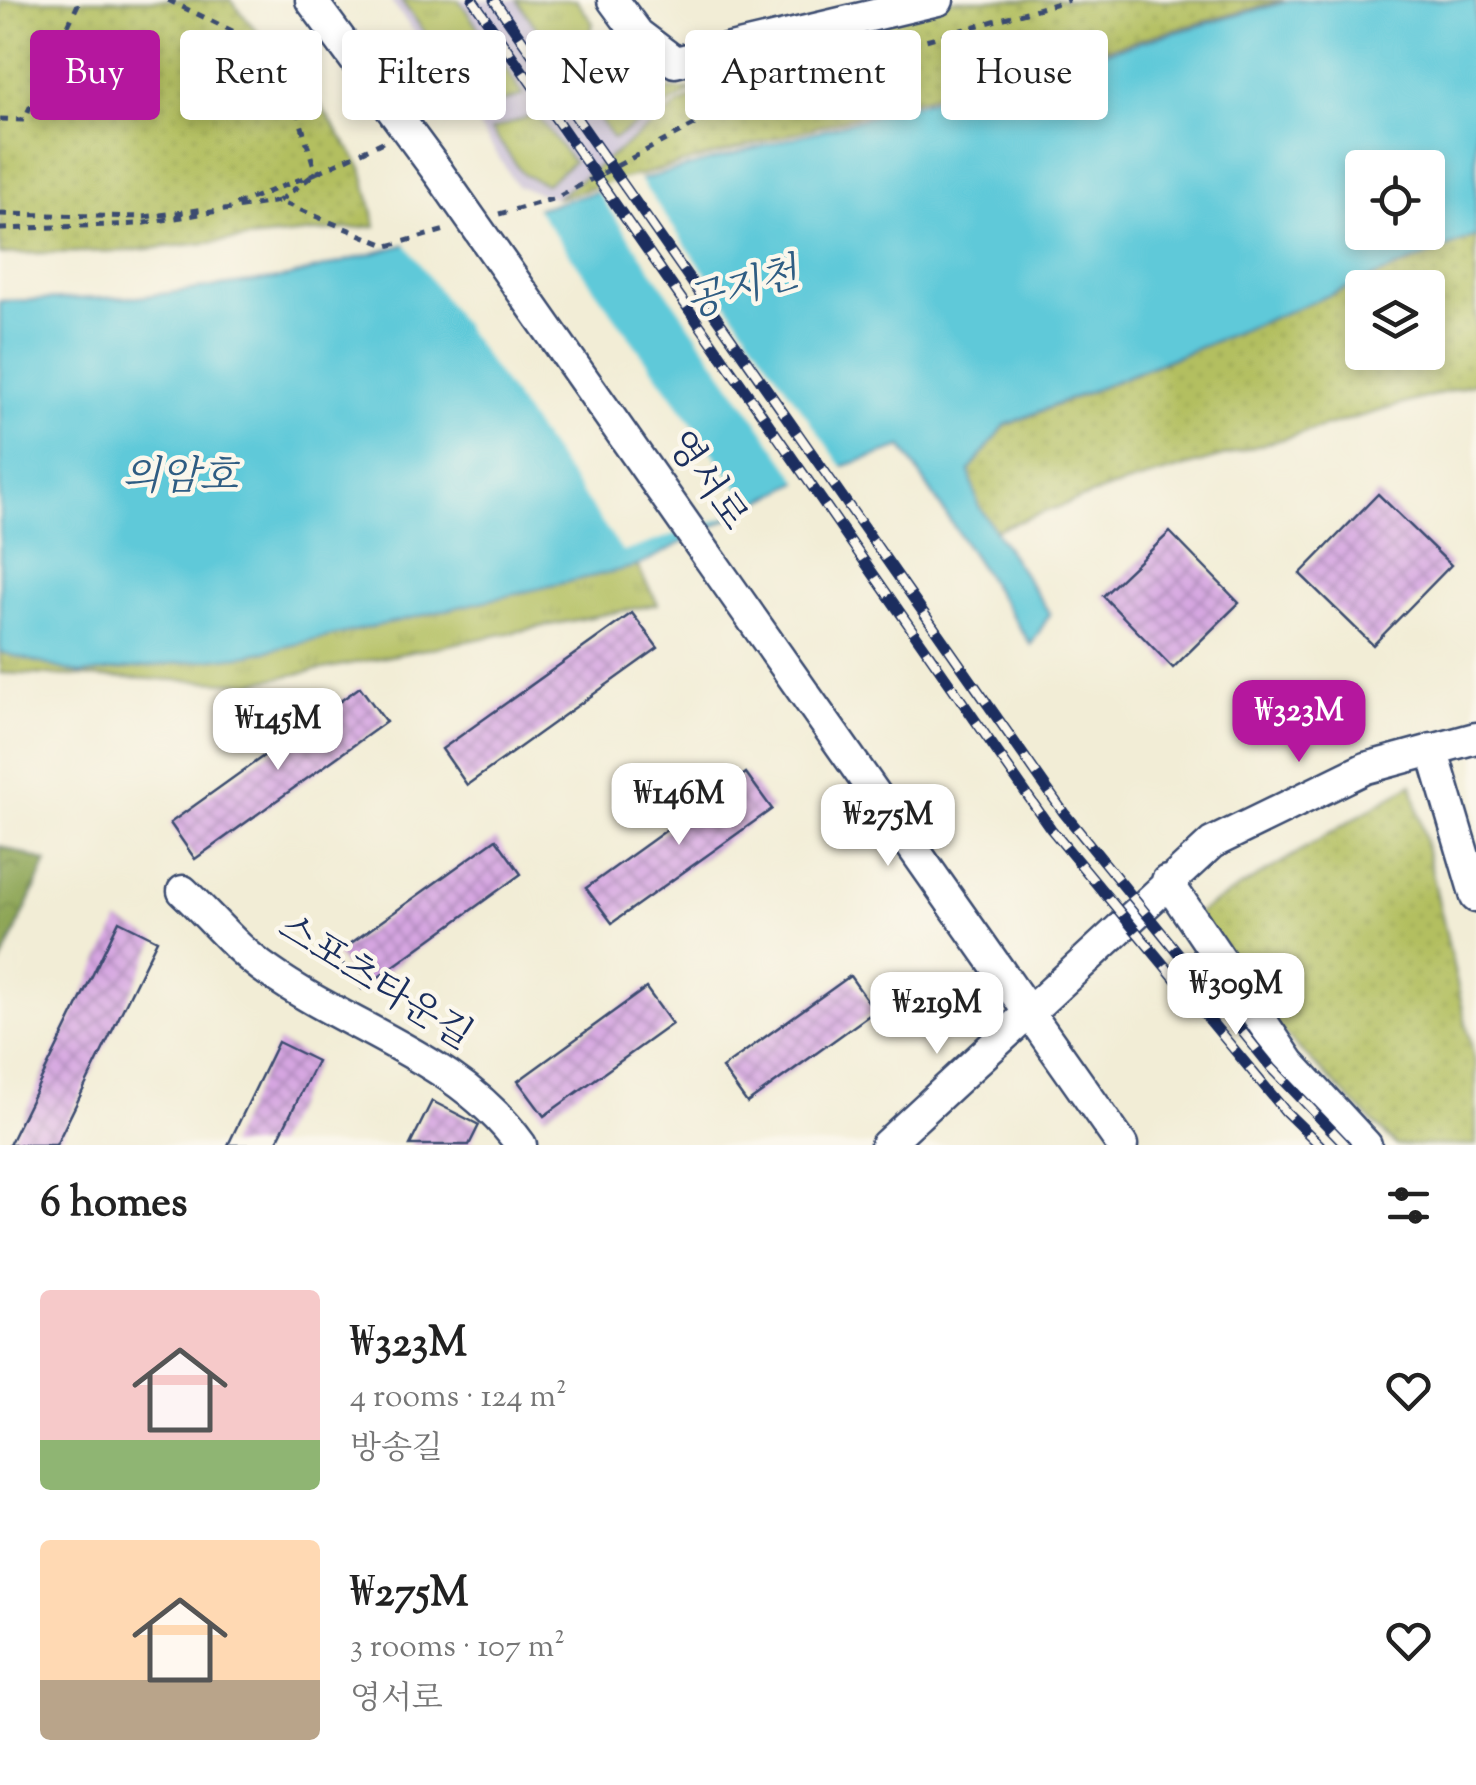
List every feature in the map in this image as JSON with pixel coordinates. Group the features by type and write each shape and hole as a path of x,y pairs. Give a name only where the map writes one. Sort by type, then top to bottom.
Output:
{"street":[{"name":"영서로","path":"310,0 409,130 1122,1145"},
{"path":"613,0 638,34 675,62 938,0"},
{"path":"886,1145 1212,843 1366,768 1476,738"},
{"path":"1432,749 1476,897"},
{"path":"1167,881 1290,1063 1366,1145"},
{"name":"스포츠타운길","path":"184,891 266,970 455,1079 519,1144"}],"path":[{"path":"0,118 24,120 80,0"},
{"path":"168,0 246,38 294,100 316,173"},
{"path":"481,220 556,198 747,97 800,75 1069,0"},
{"path":"0,214 19,218 162,215 232,206 409,130"},
{"path":"0,229 140,224 280,200 316,173"},
{"path":"280,200 388,246 462,225"}],"shaded area":[{"path":"390,0 565,0 586,30 526,30 526,120 653,123 556,198 517,186 475,120 506,120 506,30 413,30"}],"green space":[{"path":"0,0 230,0 256,30 180,30 180,120 322,120 322,108 362,168 376,226 127,251 0,254"},
{"path":"401,0 459,0 480,30 423,30"},
{"path":"517,0 576,0 593,23 591,30 538,30"},
{"path":"938,0 1284,0 1108,48 1108,30 941,30 941,93 921,99 921,30 833,30"},
{"path":"506,69 524,95 506,100"},
{"path":"665,89 685,90 685,95 665,107"},
{"path":"685,101 685,120 843,120 556,198 659,120 665,120 665,115"},
{"path":"526,118 541,120 573,162 546,184 524,175 491,130"},
{"path":"600,120 644,120 613,139"},
{"path":"1476,236 1476,383 1105,490 995,530 978,505 969,471 1005,426 1345,289 1345,370 1445,370 1445,270 1392,270"},
{"path":"637,566 658,604 251,683 0,673 0,646 249,655"},
{"path":"1412,784 1476,1067 1476,1145 1396,1145 1245,995 1196,914"},
{"path":"0,846 47,862 0,966"}],"water":[{"path":"1293,0 1476,0 1476,236 1445,248 1445,150 1345,150 1345,250 1441,250 1391,270 1345,270 1345,289 1005,425 969,471 978,505 1050,614 1031,645 902,447 804,479 637,566 249,655 81,674 0,652 0,301 139,297 288,277 858,120 921,120 921,103 941,97 941,120 1108,120 1108,51"}],"pier":[{"path":"637,176 845,471 802,486 594,187"},
{"path":"533,204 753,508 623,552 403,240"}],"building":[{"path":"1378,494 1451,565 1373,645 1300,574"},
{"path":"1170,532 1239,603 1173,668 1103,596"},
{"path":"632,613 658,648 467,785 442,749"},
{"path":"360,687 386,722 195,859 170,823"},
{"path":"746,773 772,809 612,923 586,888"},
{"path":"496,839 521,874 362,989 336,954"},
{"path":"119,921 157,940 56,1145 9,1145"},
{"path":"850,976 875,1011 747,1103 722,1068"},
{"path":"646,988 672,1024 544,1116 518,1081"},
{"path":"278,1042 317,1061 275,1145 228,1145"},
{"path":"432,1101 479,1125 469,1145 410,1145"}],"railway":[{"path":"473,0 1051,829 1286,1112 1320,1145"},
{"path":"494,0 1064,813 1272,1068 1346,1145"}],"water label":[{"name":"공지천","path":"743,291"},
{"name":"의암호","path":"180,479"}]}
